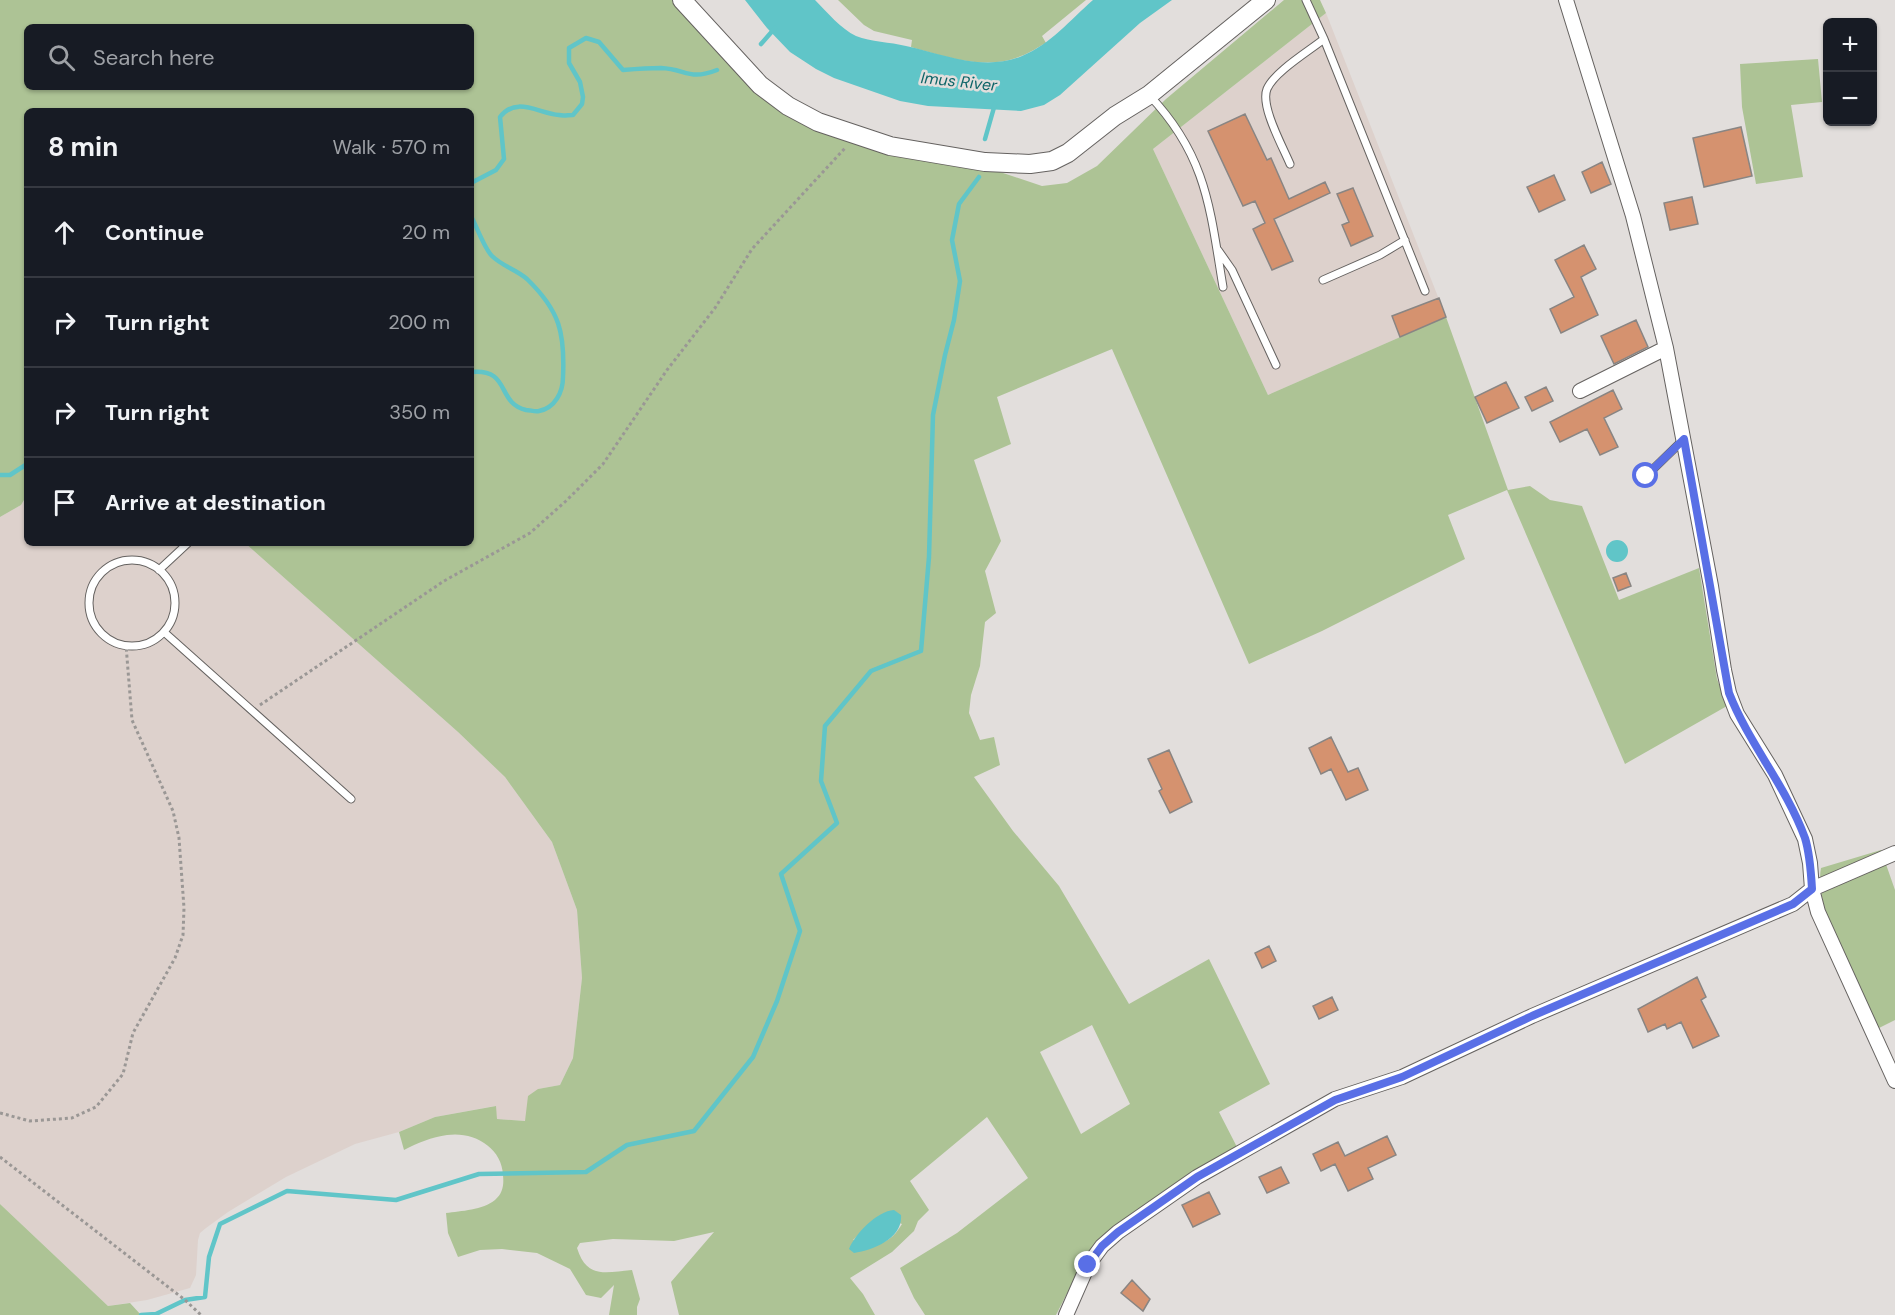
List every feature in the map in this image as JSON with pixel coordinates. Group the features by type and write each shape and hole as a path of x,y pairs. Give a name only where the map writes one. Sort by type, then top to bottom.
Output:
{"main road":[{"path":"682,0 760,85 788,106 818,122 890,146 985,162 1030,164 1052,161 1068,153 1114,116 1149,95 1266,0"}],"street":[{"path":"1566,0 1634,216 1666,348 1729,693 1737,714 1775,775 1805,839 1812,889 1818,912 1888,1061 1895,1081"},
{"path":"1580,391 1666,348"},
{"path":"1066,1315 1088,1265 1102,1246 1118,1232 1197,1177 1335,1100 1402,1077 1532,1016 1793,904 1812,889 1895,853"}],"lane":[{"path":"1306,0 1324,39 1425,291"},
{"path":"1290,164 1265,105 1266,89 1276,76 1324,39"},
{"path":"1149,95 1167,113 1187,144 1200,173 1211,213 1223,287"},
{"path":"1323,280 1380,255 1405,240"},
{"path":"1216,246 1232,270 1276,365"},
{"path":"1646,476 1684,439"},
{"path":"159,570 186,546"},
{"path":"127,560 147,563 159,570 170,583 175,603 170,623 164,632 146,643 126,645 107,638 94,622 89,602 94,582 108,567 127,560"},
{"path":"164,632 351,799"}],"path":[{"path":"252,711 444,581 530,533 566,501 603,464 667,370 715,308 752,249 857,135"},
{"path":"0,1113 30,1121 72,1118 96,1107 123,1074 133,1033 175,958 183,935 184,908 179,838 173,811 132,720 126,645"},
{"path":"0,1157 185,1300 201,1315"}],"shaded area":[{"path":"1326,13 1446,317 1268,395 1153,149"},
{"path":"24,500 24,546 248,546 458,732 505,777 552,842 577,910 582,978 573,1058 560,1085 538,1089 526,1121 497,1119 495,1106 435,1117 399,1132 355,1144 286,1177 228,1212 200,1233 196,1275 190,1288 147,1300 108,1306 0,1204 0,517 21,505"}],"green space":[{"path":"0,0 673,0 709,44 773,105 1042,186 1067,183 1097,166 1166,99 1284,0 1320,0 1326,13 1153,149 1268,395 1446,317 1508,490 1530,486 1550,500 1582,506 1619,600 1699,568 1717,679 1727,706 1625,764 1507,490 1448,515 1465,559 1322,631 1249,664 1112,349 997,397 1011,444 974,460 1001,541 985,571 996,613 985,622 980,666 971,695 969,713 980,740 994,737 1000,765 974,777 1013,831 1059,886 1129,1004 1209,959 1270,1084 1219,1112 1238,1149 1085,1258 1056,1315 925,1315 900,1268 957,1233 1028,1178 987,1117 910,1181 929,1210 918,1221 914,1231 892,1252 850,1278 863,1294 875,1315 679,1315 671,1282 714,1232 674,1241 613,1239 580,1243 577,1248 581,1258 592,1270 606,1272 632,1270 640,1299 637,1315 609,1315 614,1285 601,1298 586,1295 570,1269 537,1253 502,1249 480,1250 458,1257 448,1233 446,1213 478,1208 498,1197 501,1192 503,1175 497,1156 484,1143 457,1134 430,1139 404,1150 399,1132 435,1117 496,1106 497,1119 525,1121 528,1096 538,1089 560,1085 573,1058 582,978 577,910 552,842 505,777 458,732 248,546 474,546 474,108 24,108 24,500 21,505 0,517","holes":["1092,1025 1130,1104 1081,1134 1040,1052","879,1216 902,1224 897,1232 886,1241 868,1243 853,1240"]},
{"path":"838,0 1086,0 1042,36 1046,43 1024,55 1007,60 980,62 952,58 911,47 912,40 874,31 864,25"},
{"path":"1818,59 1822,102 1791,105 1803,177 1756,184 1742,107 1740,64"},
{"path":"1881,850 1895,890 1895,1020 1877,1029 1839,950 1830,927 1820,885 1821,868"},
{"path":"0,1204 108,1306 130,1303 141,1315 0,1315"}],"water":[{"name":"Imus River","path":"745,0 815,0 840,25 856,36 963,60 993,62 1022,56 1042,45 1093,0 1172,0 1140,23 1060,95 1044,105 1021,111 928,106 900,101 834,78 790,52"},
{"path":"1617,540 1625,543 1628,551 1625,559 1617,562 1609,559 1606,551 1609,543"},
{"path":"894,1210 901,1215 900,1223 886,1242 854,1253 849,1249 867,1224 881,1214"}],"building":[{"path":"1245,114 1267,160 1271,158 1289,199 1325,182 1330,193 1274,219 1293,261 1272,270 1253,229 1265,223 1255,201 1243,206 1208,131"},
{"path":"1741,127 1752,176 1704,187 1693,138"},
{"path":"1602,162 1611,184 1591,193 1582,172"},
{"path":"1554,175 1565,200 1539,212 1527,187"},
{"path":"1353,188 1373,236 1351,246 1342,225 1349,222 1337,194"},
{"path":"1692,197 1698,224 1670,230 1664,203"},
{"path":"1584,245 1596,269 1581,277 1598,315 1561,333 1550,309 1574,297 1555,260"},
{"path":"1439,298 1446,317 1400,337 1392,316"},
{"path":"1636,320 1648,347 1614,364 1601,336"},
{"path":"1506,382 1519,408 1487,423 1475,397"},
{"path":"1546,387 1553,401 1532,411 1525,397"},
{"path":"1613,390 1622,409 1604,418 1618,447 1600,455 1587,429 1560,442 1550,422"},
{"path":"1626,573 1631,586 1618,591 1613,578"},
{"path":"1331,737 1348,772 1358,768 1368,790 1346,800 1331,769 1321,774 1309,748"},
{"path":"1169,750 1192,802 1170,813 1159,791 1162,789 1148,759"},
{"path":"1269,946 1276,961 1262,968 1255,953"},
{"path":"1697,977 1706,997 1701,1000 1719,1036 1693,1048 1681,1022 1667,1029 1665,1024 1648,1032 1638,1009"},
{"path":"1332,997 1338,1010 1319,1019 1313,1006"},
{"path":"1387,1136 1396,1155 1368,1168 1373,1179 1348,1191 1335,1164 1321,1171 1313,1154 1338,1142 1345,1156"},
{"path":"1281,1167 1289,1183 1267,1193 1259,1177"},
{"path":"1209,1192 1220,1214 1193,1227 1182,1205"},
{"path":"1132,1280 1150,1299 1143,1311 1121,1293"}],"waterway":[{"path":"761,44 775,28"},
{"path":"474,181 496,170 504,159 500,117 506,111 528,107 551,114 573,115 582,104 580,82 569,63 569,48 586,38 599,42 623,70 661,68 694,74 717,70"},
{"path":"985,139 995,104"},
{"path":"141,1315 156,1314 185,1300 205,1297 209,1257 220,1224 287,1191 396,1200 479,1174 586,1172 627,1145 694,1131 753,1057 777,1001 800,931 781,874 837,823 821,781 825,726 871,671 921,651 929,557 933,415 954,320 960,281 952,240 959,204 979,177"},
{"path":"474,223 492,256 527,279 553,312 563,348 563,383 560,394 550,407 537,411 526,410 510,401 498,380 492,375 474,372"},
{"path":"0,475 10,475 24,466"}],"route":[{"path":"1088,1265 1102,1246 1118,1232 1197,1177 1335,1100 1402,1077 1532,1016 1793,904 1812,889 1805,839 1792,808 1775,775 1737,714 1729,693 1684,439 1646,476"}]}
